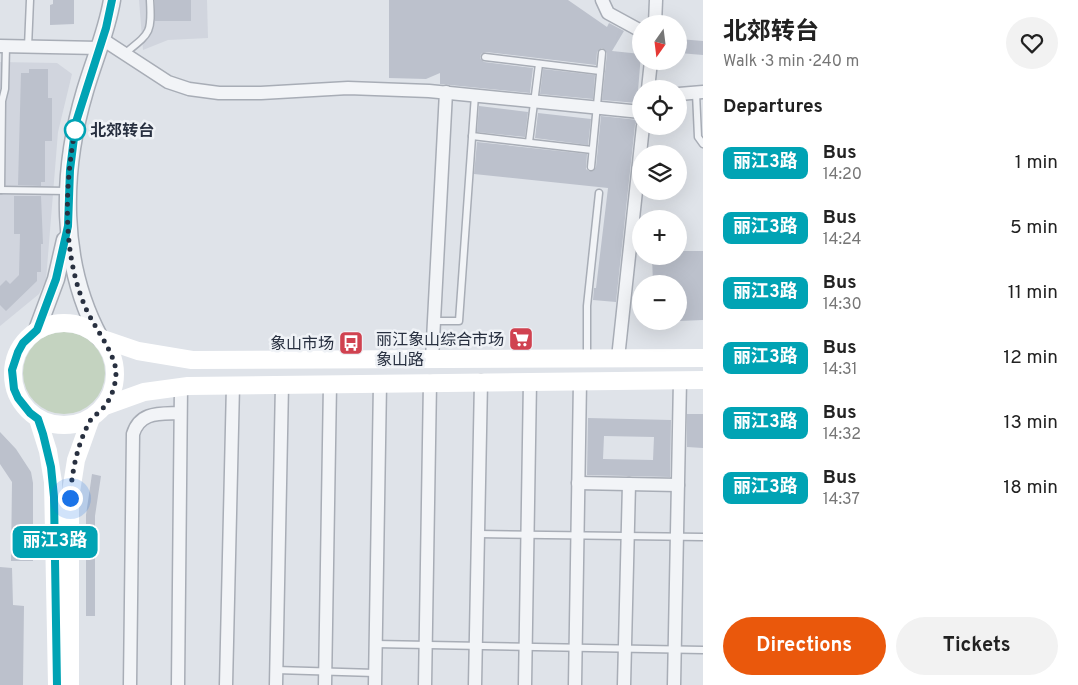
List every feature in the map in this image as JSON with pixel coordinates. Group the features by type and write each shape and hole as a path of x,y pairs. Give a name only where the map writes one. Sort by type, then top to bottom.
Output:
{"main road":[{"path":"65,323 84,327 100,338 111,353 116,372 113,390 105,406 91,418 66,426 38,419 30,413 18,398 12,370 23,343 37,330 65,323"},
{"name":"象山路","path":"100,338 144,353 192,360 703,358"},
{"path":"0,357 18,352"},
{"name":"象山路","path":"105,406 144,392 181,386 480,381 703,380"},
{"path":"0,389 18,398"},
{"path":"70,685 70,498 76,460 91,418"},
{"path":"38,419 48,451 53,482 57,685"}],"street":[{"path":"100,338 88,313 77,282 68,226 69,191 76,122 112,0"},
{"path":"602,0 608,13 632,26"},
{"path":"655,15 656,0"},
{"path":"3,46 28,47 100,44 124,54 168,82 189,89 219,93 261,93 348,88 446,92 632,111"},
{"path":"432,359 446,92"},
{"path":"687,93 700,92"},
{"path":"618,358 643,135"},
{"path":"37,330 56,279 68,226"},
{"path":"674,685 680,380"},
{"path":"475,685 480,381"},
{"path":"525,685 530,381"},
{"path":"575,685 580,381"},
{"path":"425,685 430,382"},
{"path":"375,679 380,383"},
{"path":"276,685 282,384"},
{"path":"325,685 330,384"},
{"path":"226,685 233,385"},
{"path":"178,685 181,386"},
{"path":"130,685 133,434 138,422 148,415 180,413"},
{"path":"578,483 678,485"},
{"path":"624,685 629,484"}],"lane":[{"path":"28,47 30,0"},
{"path":"124,54 147,34 151,27 150,0"},
{"path":"3,46 5,89 1,103 0,190 69,191"},
{"path":"591,167 602,53"},
{"path":"485,58 600,71"},
{"path":"530,142 539,64"},
{"path":"700,92 698,137 703,144"},
{"path":"434,321 459,321 475,95"},
{"path":"472,136 592,150"},
{"path":"587,359 588,306 599,192"},
{"path":"478,534 703,537"},
{"path":"375,644 703,650"},
{"path":"276,670 325,671 375,679"}],"shaded area":[{"path":"139,0 207,0 208,38 168,40 143,50"},
{"path":"0,62 57,63 72,74 58,132 46,280 39,294 0,326"}],"green space":[{"path":"64,332 80,335 93,344 102,357 105,373 102,389 93,402 80,411 64,414 48,411 35,402 26,389 23,373 26,357 35,344 48,335"}],"building":[{"path":"53,0 74,0 74,24 50,25 50,5 53,4"},
{"path":"155,0 191,0 191,21 155,21"},
{"path":"389,0 568,0 607,27 609,23 624,31 612,51 632,53 632,70 640,70 639,80 632,80 632,103 602,100 607,53 602,48 597,52 596,65 486,52 481,54 480,58 484,62 533,68 530,93 440,84 440,73 426,79 389,78"},
{"path":"688,40 703,41 703,55 688,54"},
{"path":"29,69 48,69 48,98 52,98 52,141 45,141 45,182 41,182 41,186 18,185 21,73 29,73"},
{"path":"543,69 595,75 593,99 540,94"},
{"path":"479,106 528,112 525,137 477,132"},
{"path":"538,113 591,119 588,145 535,138"},
{"path":"601,116 632,119 632,135 634,135 616,302 593,300 608,188 474,174 477,142 587,154 586,169 593,171 596,167"},
{"path":"14,196 41,196 43,244 41,244 41,272 37,272 37,281 6,311 0,305 0,286 6,280 10,284 19,275 20,234 14,234"},
{"path":"687,251 703,251 703,320 687,321 687,275 653,275 652,265 687,265"},
{"path":"687,414 703,414 703,448 687,447"},
{"path":"588,418 671,420 670,477 587,475","holes":["604,436 654,437 653,460 603,459"]},
{"path":"0,432 16,449 31,472 33,483 33,561 11,561 12,482 0,464"},
{"path":"92,474 101,476 95,516 95,616 86,616 86,515"},
{"path":"0,567 12,568 13,605 24,606 23,685 0,685"}],"bus line":[{"name":"丽江3路","path":"57,685 54,497 51,467 38,419 30,413 18,398 14,389 12,370 14,360 23,343 37,330 45,313 56,279 68,226 70,170 76,122 106,28 112,0"}],"place":[{"name":"北郊转台","path":"75,130"},
{"name":"丽江象山综合市场","path":"521,339"},
{"name":"象山市场","path":"351,343"}],"route":[{"path":"70,498 73,472 85,432 91,418 110,399 116,372 111,353 100,338 82,301 72,263 68,226 70,170 75,130"}]}
